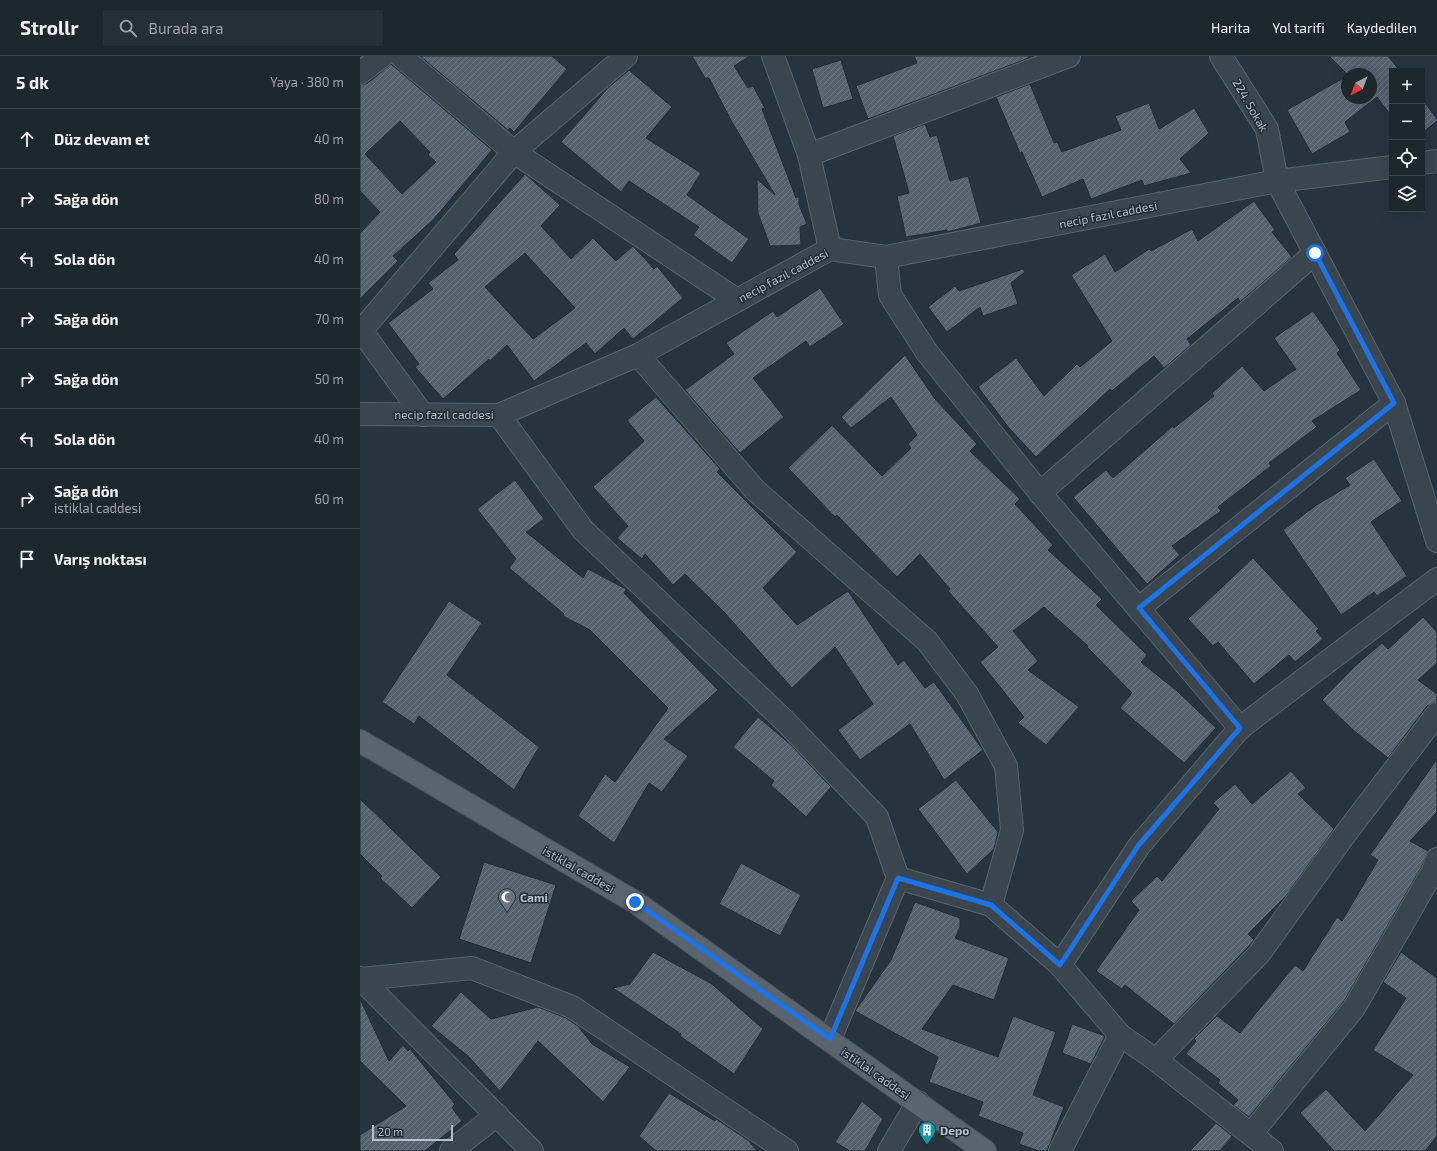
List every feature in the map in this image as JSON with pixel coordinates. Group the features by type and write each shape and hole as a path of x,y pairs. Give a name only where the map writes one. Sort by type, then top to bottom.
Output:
{"main road":[{"name":"istiklal caddesi","path":"360,742 635,902 830,1039 985,1151"}],"street":[{"path":"360,74 382,56"},
{"path":"401,56 514,152 737,300"},
{"path":"773,56 809,156 830,248"},
{"path":"809,156 1069,56"},
{"name":"224. Sokak","path":"1221,56 1267,129 1277,181 1394,403 1437,541"},
{"path":"423,415 361,330 514,152 614,59"},
{"path":"1425,163 1437,161"},
{"name":"necip fazıl caddesi","path":"360,414 499,415 638,355 830,248 886,257 1277,181 1389,167"},
{"path":"1040,492 1315,253"},
{"path":"886,257 890,295 926,351 1040,492 1240,728"},
{"path":"638,355 755,490 927,641 966,694 1006,766 1012,830 991,905"},
{"path":"1139,608 1394,403"},
{"path":"499,415 583,530 786,722 877,817 898,878 830,1039"},
{"path":"1060,965 1138,846 1240,728 1437,578"},
{"path":"1156,1060 1260,954 1346,833 1437,714"},
{"path":"1251,1134 1354,1008 1437,860"},
{"path":"898,878 991,905 1060,965 1120,1035 1156,1060 1272,1151"},
{"path":"360,979 472,968 572,1007 786,1151"},
{"path":"360,979 532,1151"},
{"path":"1060,1151 1120,1035"},
{"path":"890,1151 918,1102"},
{"path":"451,1151 497,1115"}],"building":[{"path":"420,56 552,56 567,69 514,132 510,128 508,130"},
{"path":"692,56 750,56 734,66 748,88 753,86 765,108 762,109 796,198 799,196 799,205 807,224 800,227 801,245 770,246 758,213 757,179 775,195 732,122 709,78 705,78"},
{"path":"914,56 1029,56 1029,58 868,119 856,86 917,63"},
{"path":"1329,56 1388,56 1398,68 1389,68 1389,113 1377,97 1377,68 1341,68"},
{"path":"841,60 853,99 823,108 812,69"},
{"path":"391,64 492,150 433,220 393,256 398,261 360,299 360,233 380,212 360,191 360,85 368,83","holes":["400,121 430,152 428,155 436,162 402,194 365,154"]},
{"path":"629,70 672,107 646,138 701,173 687,195 749,239 732,263 693,235 699,227 629,181 621,192 561,142 607,89"},
{"path":"1341,79 1341,104 1368,104 1345,122 1350,132 1312,154 1287,110"},
{"path":"1030,84 1054,143 1057,142 1062,152 1121,130 1115,116 1149,103 1159,129 1194,108 1209,133 1180,159 1191,173 1144,186 1142,180 1091,199 1083,179 1042,197 1022,152 1020,153 996,97"},
{"path":"1425,103 1437,119 1437,121 1425,131"},
{"path":"925,124 930,137 937,135 950,181 968,176 981,223 947,232 947,230 906,237 897,196 909,193 893,136"},
{"path":"525,174 560,205 541,226 571,259 593,238 616,261 633,246 654,269 657,266 683,298 633,339 624,328 595,354 586,343 534,381 507,345 490,361 489,359 443,399 415,367 419,364 388,323 433,289 428,283 458,260 454,254","holes":["525,253 575,308 533,339 485,287"]},
{"path":"1254,201 1275,230 1272,232 1292,257 1240,302 1238,298 1187,339 1191,345 1164,368 1154,356 1112,391 1110,389 1036,457 1009,428 978,387 1016,358 1044,396 1077,364 1080,367 1112,341 1071,275 1105,254 1115,272 1149,249 1151,251 1192,229 1198,241"},
{"path":"1023,269 1025,272 1011,283 1018,304 983,316 980,307 947,332 928,307 955,286 959,291"},
{"path":"820,288 844,324 810,347 806,341 753,378 784,417 740,453 685,390 734,354 726,343 773,311 777,317"},
{"path":"1313,311 1340,350 1337,353 1361,390 1312,421 1317,427 1269,463 1271,466 1218,507 1221,511 1172,546 1180,555 1147,584 1073,497 1106,470 1113,478 1173,426 1174,428 1214,396 1212,393 1242,366 1264,391 1296,369 1274,338"},
{"path":"905,355 935,399 977,444 970,451 1020,499 1015,504 1053,545 1048,550 1102,599 1096,605 1147,655 1141,662 1177,691 1216,728 1184,763 1120,708 1132,693 1087,647 1088,646 1044,607 1013,631 1038,661 1028,670 1079,707 1046,745 1018,723 1024,717 980,662 998,647 948,591 950,589 920,554 897,577 837,515 835,517 788,468 832,425 882,476 911,448 908,444 917,435 891,397 851,428 841,417"},
{"path":"656,397 720,469 717,472 797,552 763,588 797,625 848,591 898,665 904,660 925,688 934,682 983,750 944,780 910,724 860,760 838,730 873,704 835,647 792,688 724,612 685,574 673,585 645,554 642,559 617,538 628,526 593,487 644,441 627,420"},
{"path":"1374,459 1402,501 1371,522 1407,576 1377,596 1374,592 1341,615 1283,530 1318,504 1350,485 1345,478"},
{"path":"515,480 544,519 526,532 583,578 588,569 626,589 624,593 718,690 664,739 688,756 662,792 649,783 614,843 578,816 605,774 615,782 668,708 590,630 563,616 564,614 509,568 516,559 477,509"},
{"path":"1253,558 1319,629 1316,631 1323,639 1295,662 1289,655 1254,684 1218,642 1213,646 1188,619"},
{"path":"449,601 482,623 447,675 539,747 514,790 419,716 414,724 382,702"},
{"path":"1423,617 1437,632 1437,663 1418,680 1437,694 1437,702 1427,706 1388,758 1353,730 1322,700 1355,666 1382,643 1388,649"},
{"path":"758,717 790,744 831,787 806,817 771,785 774,781 733,747"},
{"path":"1437,759 1437,812 1410,841 1428,851 1422,866 1344,1001 1249,1117 1233,1105 1238,1100 1218,1083 1220,1080 1186,1054 1196,1041 1194,1039 1217,1016 1240,1033 1295,965 1303,971 1337,917 1342,921 1378,860 1370,855"},
{"path":"1291,771 1306,788 1298,794 1334,829 1286,896 1248,934 1254,940 1174,1024 1125,985 1122,989 1096,971 1139,910 1131,901 1157,876 1162,881 1219,809 1213,803 1235,784 1252,804"},
{"path":"956,780 998,832 994,849 967,874 918,809"},
{"path":"360,799 441,877 412,908 380,878 382,876 360,854"},
{"name":"Cami","path":"484,862 556,885 531,963 459,939"},
{"path":"741,863 801,895 780,936 719,904"},
{"path":"915,902 960,918 960,927 955,938 1009,958 994,1000 953,985 922,1029 998,1057 1013,1016 1056,1032 1033,1095 1064,1107 1047,1151 1039,1151 1019,1144 1023,1133 978,1116 983,1102 929,1082 938,1057 855,1011 891,960"},
{"path":"653,952 712,984 763,1029 734,1074 680,1036 681,1034 613,988 630,984"},
{"path":"1401,952 1437,978 1437,1136 1425,1151 1334,1151 1300,1113 1326,1089 1365,1131 1413,1075 1373,1050 1406,998 1383,982"},
{"path":"461,992 491,1019 538,1007 566,1018 578,1026 592,1044 630,1067 603,1102 538,1041 500,1091 468,1056 431,1026"},
{"path":"360,999 389,1061 403,1045 408,1051 410,1049 455,1104 452,1108 462,1121 425,1151 360,1151 360,1135 406,1106 360,1061"},
{"path":"1072,1024 1105,1036 1091,1064 1062,1053"},
{"path":"669,1093 715,1121 716,1119 749,1141 757,1151 656,1151 639,1136"},
{"path":"862,1101 883,1119 865,1151 850,1151 835,1142"},
{"path":"1216,1123 1232,1136 1220,1151 1190,1151"}],"place":[{"name":"Cami","path":"507,912"},
{"name":"Depo","path":"927,1145"}],"route":[{"path":"635,902 830,1039 898,878 991,905 1060,965 1138,846 1240,728 1139,608 1394,403 1315,253"}]}
